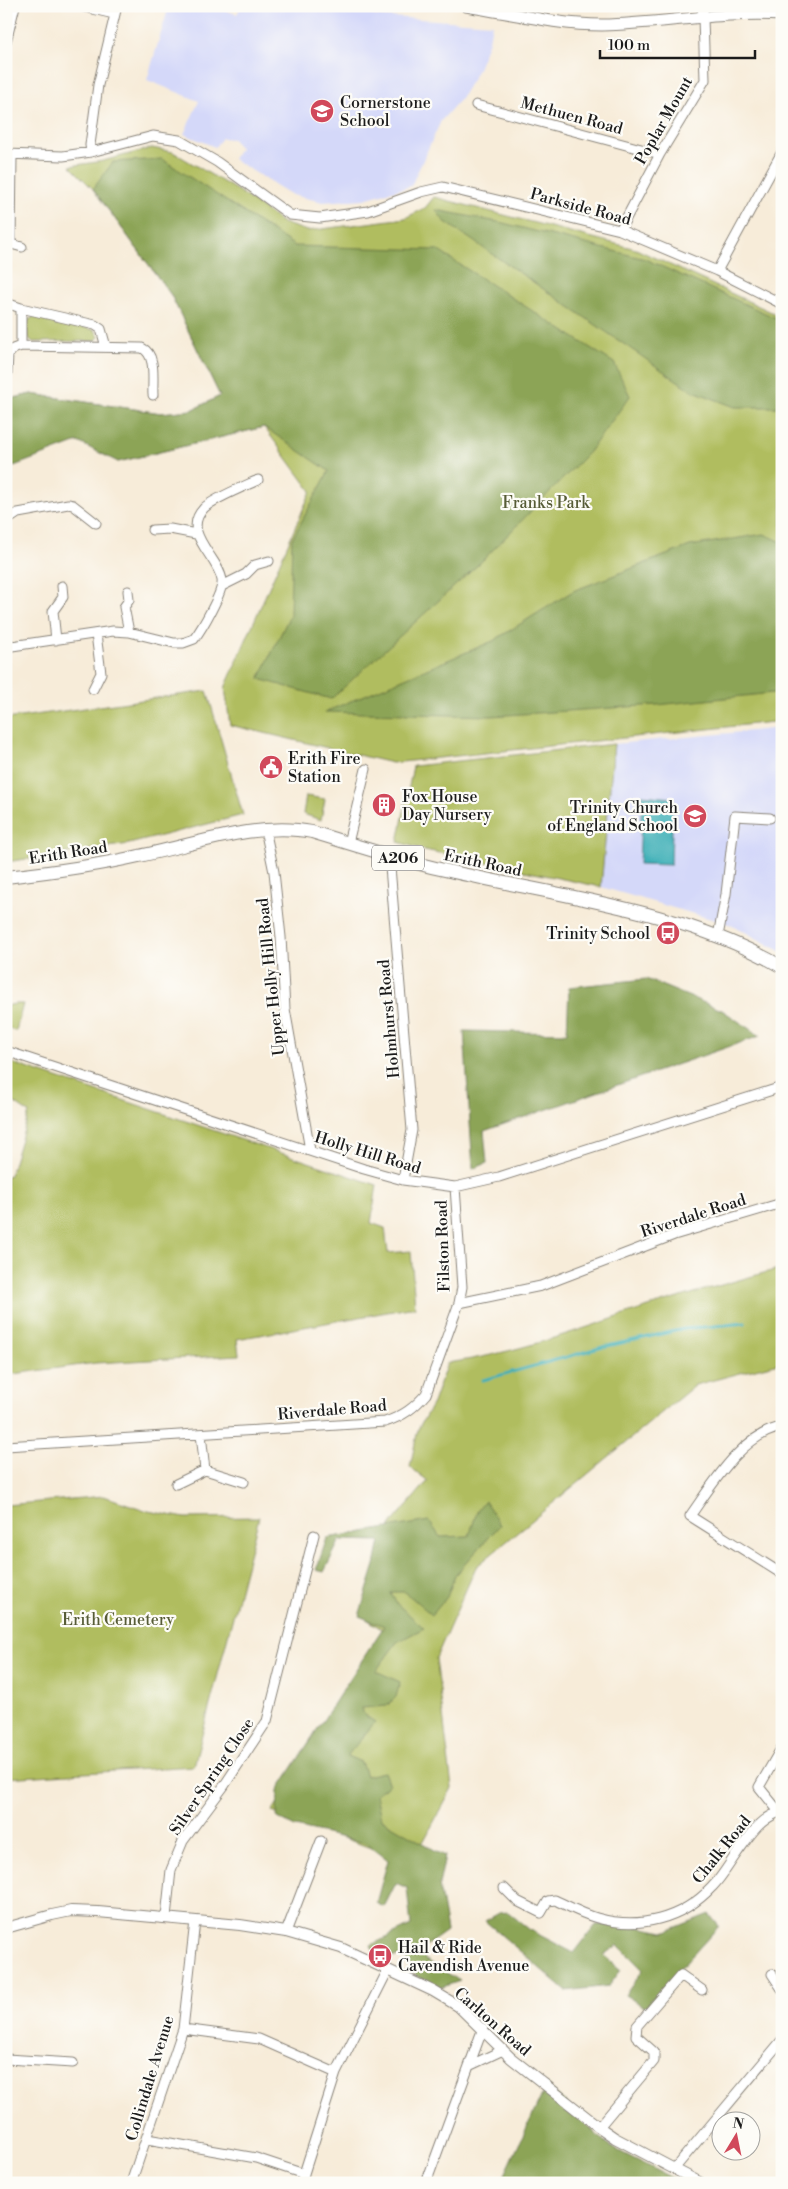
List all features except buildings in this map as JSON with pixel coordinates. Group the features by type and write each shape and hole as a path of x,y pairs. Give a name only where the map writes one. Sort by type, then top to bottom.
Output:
{"main road":[{"path":"466,6 573,24 602,25 703,14 782,15"},
{"name":"Erith Road","path":"6,877 137,857 265,829 295,828 438,869 622,909 718,936 745,947 782,967"}],"street":[{"path":"6,42 15,6"},
{"path":"80,6 116,10 98,85 90,145 91,152"},
{"name":"Poplar Mount","path":"620,230 660,154 704,80 703,14"},
{"name":"Methuen Road","path":"476,105 660,154"},
{"name":"Parkside Road","path":"9,154 63,156 91,152 153,136 179,140 218,162 290,215 320,218 368,211 421,192 443,187 620,230 717,271 782,304"},
{"path":"717,271 782,152"},
{"path":"9,154 11,244 22,247"},
{"path":"6,303 95,325 101,329 106,347"},
{"path":"21,308 21,346"},
{"path":"7,374 8,355 13,349 21,346 142,348 147,350 152,359 153,395"},
{"path":"222,586 220,575 196,534 198,516 205,507 258,480"},
{"path":"6,522 18,513 68,504 96,523"},
{"path":"152,530 170,529 196,534"},
{"path":"6,654 9,643 56,640 113,631 129,632 174,643 183,643 194,639 222,586 246,574 255,565 269,561"},
{"path":"56,640 53,611 64,597 62,586"},
{"path":"128,591 130,600 124,607 129,632"},
{"path":"93,689 101,673 96,634"},
{"path":"348,843 366,769"},
{"path":"718,936 724,908 735,816 770,818"},
{"name":"Upper Holly Hill Road","path":"265,829 274,872 281,937 285,1009 310,1150"},
{"name":"Holmhurst Road","path":"389,855 412,1130 403,1180"},
{"name":"Holly Hill Road","path":"6,1051 403,1180 455,1187 499,1177 782,1087"},
{"name":"Filston Road","path":"455,1187 462,1287 459,1303"},
{"name":"Riverdale Road","path":"6,1446 385,1422 401,1417 426,1394 459,1303 540,1286 674,1235 782,1203"},
{"path":"782,1427 770,1429 730,1459 690,1516 782,1574"},
{"path":"202,1434 205,1470"},
{"path":"176,1484 205,1470 244,1482"},
{"name":"Silver Spring Close","path":"166,1917 172,1870 183,1841 224,1786 267,1721 314,1535"},
{"path":"779,1815 776,1808 759,1787 782,1747"},
{"name":"Chalk Road","path":"504,1888 517,1901 541,1913 548,1901 555,1900 596,1918 616,1922 659,1921 683,1910 707,1892 754,1830 765,1819 779,1815"},
{"path":"286,1932 321,1841"},
{"name":"Carlton Road","path":"6,1928 52,1915 71,1912 166,1917 286,1932 341,1948 433,1991 458,2006 483,2028 503,2050 541,2083 599,2127 615,2138 701,2183"},
{"name":"Collindale Avenue","path":"131,2183 183,2029 194,1921"},
{"path":"147,2139 256,2158 302,2178 336,2073 388,1970"},
{"path":"772,1974 782,1988"},
{"path":"599,2127 654,2060 654,2052 636,2036 637,2026 681,1975 702,1990"},
{"path":"426,2183 471,2065 483,2028"},
{"path":"183,2029 259,2039 336,2073"},
{"path":"674,2169 782,2040"},
{"path":"471,2065 503,2050"},
{"path":"6,2059 73,2063"}],"shaded area":[{"name":"Cornerstone School","path":"169,6 212,6 237,14 241,6 346,6 377,16 492,24 489,41 477,71 461,98 441,121 411,186 364,199 323,202 292,195 233,159 240,148 233,139 222,138 215,147 184,134 199,101 147,80"},
{"name":"Trinity Church of England School","path":"782,728 782,952 732,925 601,887 614,744"}],"green space":[{"name":"Franks Park","path":"152,148 173,152 240,192 283,223 307,231 405,218 425,208 434,197 636,249 782,317 782,721 392,763 230,725 225,688 311,491 264,427 118,462 80,430 6,400 31,394 161,413 192,410 220,396 171,295 93,189 70,166 103,161"},
{"path":"162,159 295,246 437,250 614,363 630,396 589,452 481,562 331,699 259,679 290,615 292,539 329,471 264,427 118,462 78,442 6,469 6,400 31,394 161,413 192,410 220,396 171,295 93,189 113,162"},
{"path":"436,210 503,223 645,259 776,318 782,328 782,407 735,407 691,390 444,221"},
{"path":"35,316 95,330 99,337 95,341 33,342 28,335 27,321"},
{"path":"764,534 782,542 782,692 657,705 491,716 325,712 493,641 573,591 690,546"},
{"path":"207,691 243,815 129,844 6,862 6,719"},
{"path":"614,744 601,887 425,850 398,842 413,766"},
{"path":"306,796 325,799 321,820 303,814"},
{"path":"646,979 722,1010 760,1036 484,1131 487,1163 473,1169 464,1031 567,1033 569,987"},
{"path":"23,1004 16,1031 8,1029 6,1035 6,1006"},
{"path":"6,1061 377,1185 371,1223 385,1228 388,1253 411,1251 415,1307 237,1339 239,1355 96,1363 6,1375 6,1176 10,1175 29,1113 6,1097"},
{"path":"782,1268 782,1362 695,1385 476,1567 436,1658 452,1788 412,1863 272,1812 383,1630 362,1616 390,1525 428,1481 410,1467 418,1429 433,1403 447,1363 520,1348 674,1299"},
{"name":"Erith Cemetery","path":"104,1496 148,1511 185,1518 259,1517 194,1766 6,1778 6,1505"},
{"path":"485,1501 500,1525 455,1575 447,1597 432,1615 405,1592 391,1592 396,1603 424,1628 397,1642 376,1671 400,1682 396,1697 387,1706 362,1708 364,1715 375,1722 347,1756 361,1762 366,1776 384,1772 389,1785 376,1794 381,1819 445,1856 439,1885 447,1931 423,1948 425,1959 460,1981 437,1989 416,1976 404,1956 377,1959 371,1945 411,1926 407,1888 396,1883 384,1907 376,1903 388,1860 366,1843 295,1827 277,1818 278,1790 384,1626 359,1616 375,1565 380,1541 340,1540 324,1572 316,1570 327,1538 429,1521 440,1537 469,1536 478,1509"},
{"path":"508,1912 530,1930 574,1953 596,1925 624,1924 664,1932 709,1914 719,1926 681,1968 649,2010 625,1995 643,1970 618,1945 603,1955 621,1970 609,1986 566,1991 485,1921 499,1913"},
{"path":"547,2084 607,2145 682,2183 501,2183"}],"water":[{"path":"642,795 673,798 671,865 639,864"}],"waterway":[{"path":"483,1380 603,1347 684,1329 745,1323"}],"place":[{"name":"Cornerstone School","path":"322,111"},
{"name":"Erith Fire Station","path":"271,767"},
{"name":"Fox House Day Nursery","path":"384,805"},
{"name":"Trinity Church of England School","path":"695,816"},
{"name":"Trinity School","path":"668,933"},
{"name":"Hail & Ride Cavendish Avenue","path":"380,1956"}]}
